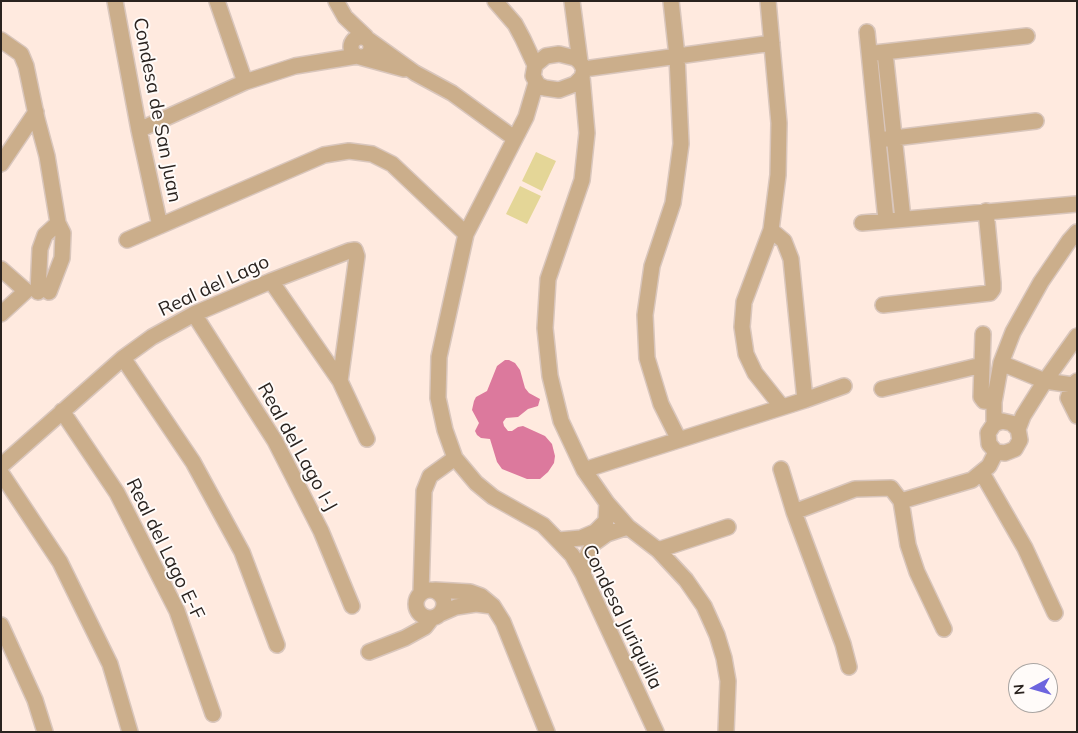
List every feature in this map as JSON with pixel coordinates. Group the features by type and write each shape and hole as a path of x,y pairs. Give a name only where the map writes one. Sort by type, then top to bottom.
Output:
{"street":[{"name":"Condesa de San Juan","path":"115,1 139,130 160,226"},
{"path":"217,1 245,82"},
{"path":"336,1 346,17 367,38 415,73 452,93 514,138"},
{"name":"Condesa Juriquilla","path":"495,1 515,24 524,39 534,65 533,76 536,83 526,117 466,234 439,357 438,398 445,430 455,458 476,483 494,497 543,525 572,555 583,574 656,732"},
{"path":"572,1 582,69 587,133 582,180 548,279 545,328 550,376 561,421 584,470 607,503 628,527 658,550 686,580 704,606 717,635 724,658 728,681 726,732"},
{"path":"671,1 677,56 681,144 673,203 652,266 645,315 647,358 662,404 679,440"},
{"path":"768,1 779,123 778,175 771,230 744,302 742,328 746,354 755,373 782,407"},
{"path":"346,17 355,51"},
{"path":"866,32 886,220"},
{"path":"355,51 352,41 358,36 367,38"},
{"path":"868,54 1028,36"},
{"path":"1,40 21,54 26,66 47,156 58,223 63,233 62,258 42,292 1,314"},
{"path":"536,83 545,88 559,90 571,86 582,69 772,43"},
{"path":"139,130 245,82 295,66 328,60 355,51 415,73"},
{"path":"885,53 903,219"},
{"path":"534,65 546,56 559,54 575,58 582,69"},
{"path":"1,164 36,112"},
{"path":"877,140 1036,121"},
{"path":"127,240 324,155 349,151 372,154 392,164 466,234"},
{"path":"862,223 1077,204"},
{"path":"882,305 990,293 993,289 993,283 986,211"},
{"path":"42,292 40,249 45,235 58,223"},
{"path":"771,230 784,242 790,259 805,400"},
{"path":"1077,232 1041,282 1013,332 1002,363 994,402 994,424 988,433 989,444 996,452 1005,453 1015,449 1020,440 1018,429 1023,416 1077,336"},
{"name":"Real del Lago","path":"1,466 123,358 152,337 194,314 271,281 356,250 357,256 340,381"},
{"path":"1,269 42,292"},
{"path":"271,281 340,381 367,438"},
{"name":"Real del Lago I-J","path":"194,314 275,441 321,531 352,606"},
{"path":"984,334 981,397 984,401 994,402"},
{"path":"123,358 193,462 242,552 277,645"},
{"path":"1002,363 1045,381 1075,383 1068,398 1077,416"},
{"path":"882,389 982,365"},
{"path":"584,470 844,386"},
{"name":"Real del Lago E-F","path":"62,411 117,493 178,611 213,714"},
{"path":"994,424 1002,421 1011,423 1018,429"},
{"path":"901,501 972,480 989,466 996,452"},
{"path":"455,458 430,476 424,491 424,597 420,614 425,617 436,616 456,607 476,604 493,606"},
{"path":"781,469 794,512 843,644 849,667"},
{"path":"1,473 60,562 110,664 130,732"},
{"path":"982,473 1025,548 1055,613"},
{"path":"794,512 855,489 891,488 901,501 908,546 917,572 944,628"},
{"path":"559,540 580,538 595,532 606,521 607,503"},
{"path":"583,574 587,556 594,544 607,534 628,527"},
{"path":"658,550 728,527"},
{"path":"424,597 470,592 481,596 493,606 503,622 546,732"},
{"path":"369,652 405,638 436,616 444,605 442,596 424,597"},
{"path":"405,638 424,597"},
{"path":"1,625 35,700 45,732"}],"shaded area":[{"path":"536,152 556,161 542,191 522,181"},
{"path":"520,186 541,196 527,224 506,214"},
{"path":"505,360 515,363 520,370 525,388 529,393 540,399 538,406 528,409 518,417 506,418 503,422 508,431 523,426 545,436 552,444 555,456 554,463 540,479 527,479 502,469 497,462 490,439 481,438 475,431 479,423 472,410 474,401 476,397 487,391 497,366"}]}
